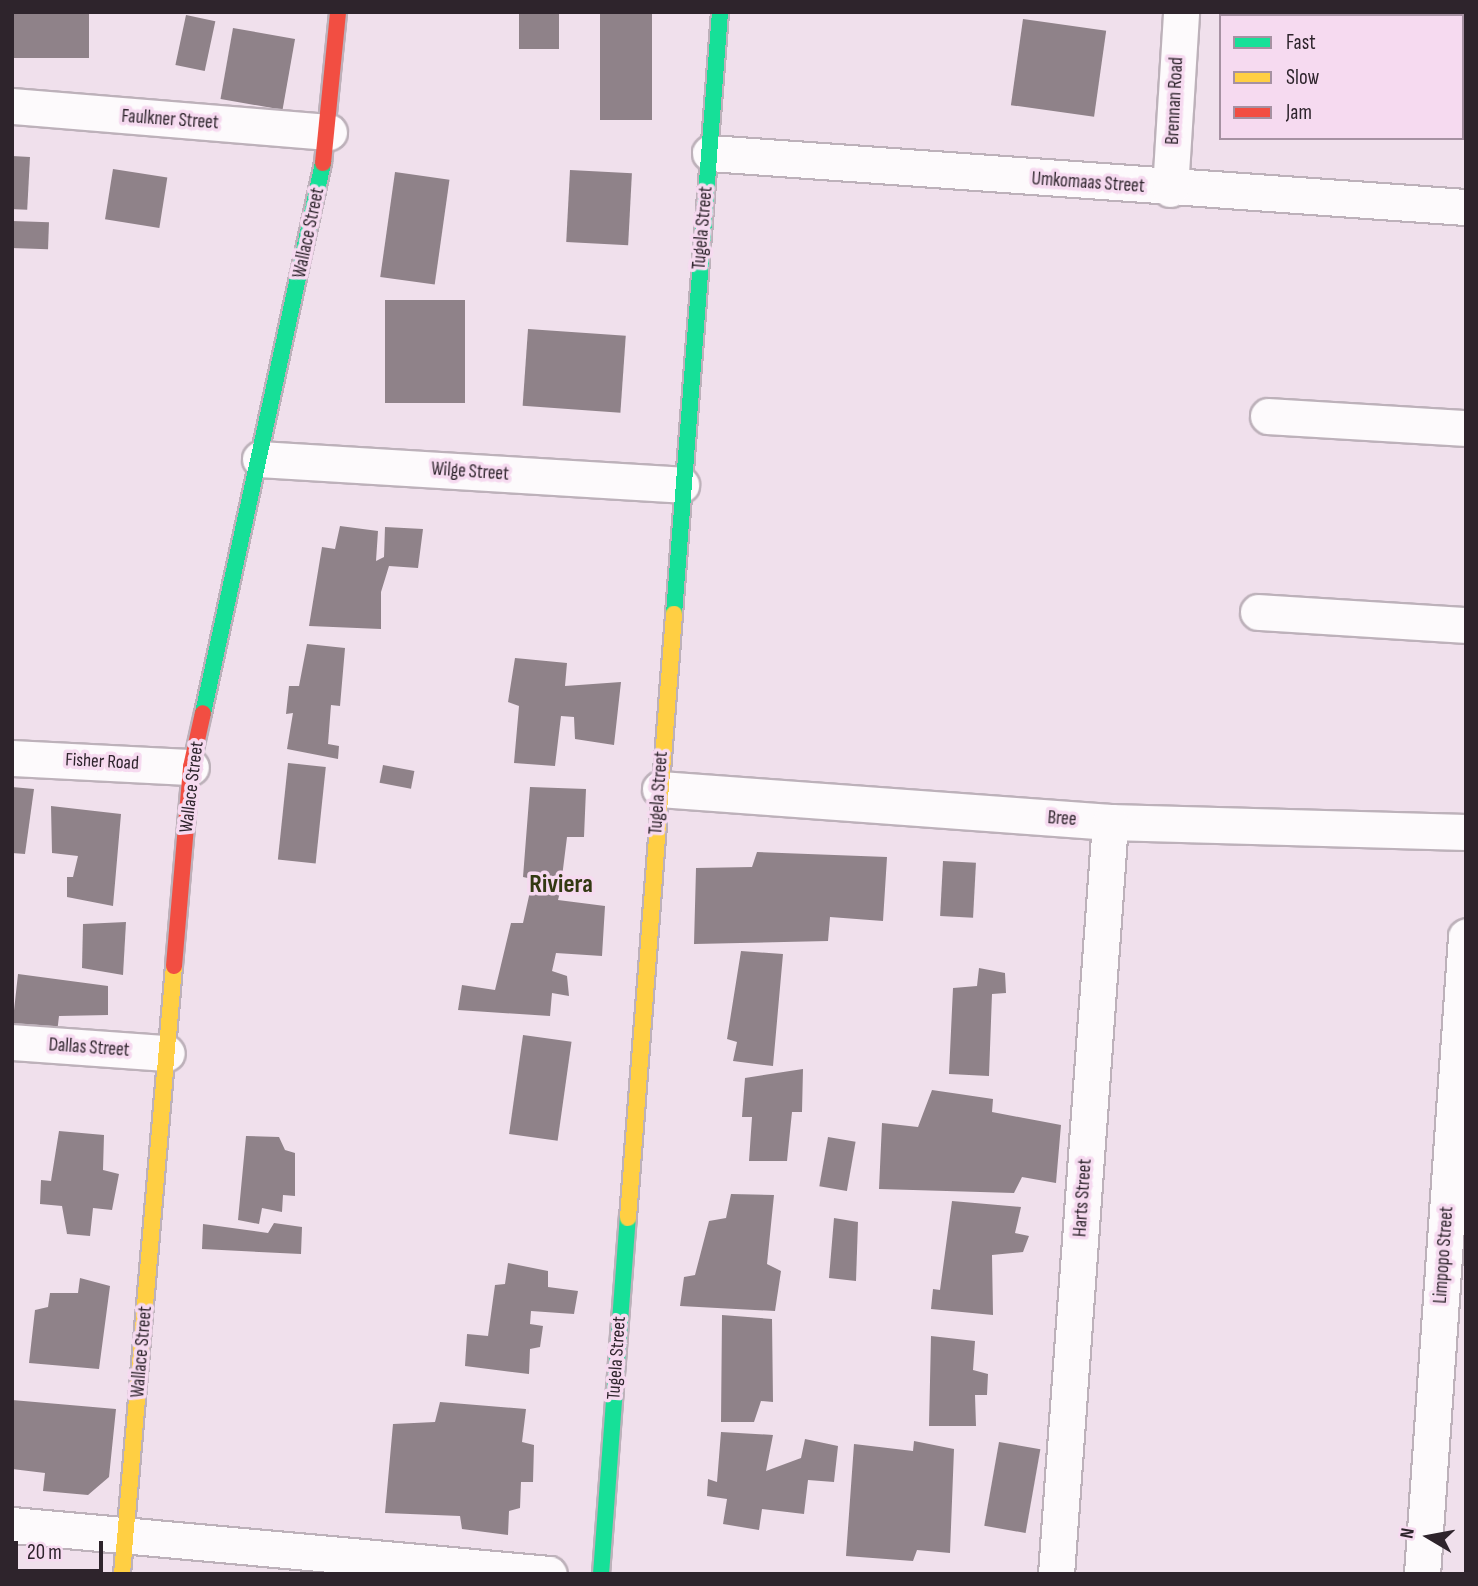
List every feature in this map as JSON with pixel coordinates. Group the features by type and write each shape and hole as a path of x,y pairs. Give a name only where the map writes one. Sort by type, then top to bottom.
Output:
{"street":[{"name":"Wallace Street","path":"122,1574 191,767 329,132 338,12"},
{"name":"Tugela Street","path":"601,1574 681,485 720,12"},
{"name":"Brennan Road","path":"1170,189 1181,12"},
{"name":"Faulkner Street","path":"12,106 329,132"},
{"name":"Umkomaas Street","path":"710,153 1170,189 1466,207"},
{"path":"1268,416 1466,428"},
{"name":"Wilge Street","path":"260,459 681,485"},
{"path":"1258,612 1466,625"},
{"name":"Fisher Road","path":"12,758 191,767"},
{"name":"Bree","path":"660,789 1110,822 1466,832"},
{"name":"Harts Street","path":"1056,1574 1110,822"},
{"name":"Limpopo Street","path":"1422,1574 1466,937"},
{"name":"Dallas Street","path":"13,1048 167,1053"},
{"path":"12,1525 549,1574"}],"building":[{"path":"12,12 89,12 89,58 12,58"},
{"path":"519,12 559,12 559,49 519,49"},
{"path":"600,12 652,12 652,120 600,120"},
{"path":"186,15 215,21 205,71 175,65"},
{"path":"1023,19 1106,31 1094,117 1011,105"},
{"path":"233,28 295,39 283,110 220,99"},
{"path":"12,156 30,157 27,210 12,209"},
{"path":"113,169 167,178 159,228 105,219"},
{"path":"570,170 632,173 628,245 566,242"},
{"path":"395,172 449,180 435,285 380,277"},
{"path":"12,221 49,222 48,249 12,248"},
{"path":"385,300 465,300 465,403 385,403"},
{"path":"528,329 626,336 620,413 523,406"},
{"path":"340,526 378,531 376,561 384,557 385,527 423,529 418,568 389,566 381,592 381,629 309,626 322,547 335,549"},
{"path":"307,644 345,648 340,706 331,705 328,744 339,746 338,759 287,749 293,713 286,714 289,686 299,686"},
{"path":"515,658 567,663 565,686 621,682 614,745 575,739 574,717 561,716 555,766 514,763 519,706 508,702"},
{"path":"288,763 326,767 316,863 278,859"},
{"path":"383,765 414,771 411,789 380,783"},
{"path":"12,787 34,789 25,854 12,853"},
{"path":"530,787 586,789 584,837 567,837 561,885 523,877"},
{"path":"51,806 121,814 113,906 67,897 67,877 73,877 78,856 52,853"},
{"path":"757,852 887,857 883,921 830,917 828,941 694,944 696,868 752,867"},
{"path":"943,861 976,863 973,918 940,916"},
{"path":"531,887 560,892 558,900 605,906 602,956 556,953 552,971 567,976 569,996 552,993 550,1016 458,1010 462,985 495,990 511,923 523,923"},
{"path":"126,922 123,975 82,968 83,924"},
{"path":"741,951 783,954 773,1066 733,1061 737,1042 727,1039"},
{"path":"979,968 1005,973 1006,993 992,994 989,1076 949,1074 953,988 977,986"},
{"path":"18,974 108,986 108,1015 59,1016 57,1033 12,1029"},
{"path":"523,1035 572,1042 558,1141 509,1134"},
{"path":"803,1069 802,1112 792,1112 787,1161 749,1161 752,1117 742,1117 745,1078"},
{"path":"932,1090 993,1099 992,1112 1061,1125 1056,1183 1022,1177 1014,1193 879,1189 882,1123 918,1127"},
{"path":"59,1131 104,1135 103,1170 119,1174 112,1210 93,1208 90,1236 67,1234 62,1206 40,1204 41,1180 51,1181"},
{"path":"246,1136 279,1137 285,1150 295,1153 295,1196 283,1195 282,1212 262,1208 259,1224 238,1220"},
{"path":"828,1137 856,1142 847,1191 819,1186"},
{"path":"731,1194 774,1195 767,1264 781,1271 775,1311 680,1306 684,1277 695,1275 709,1221 726,1218"},
{"path":"952,1201 1021,1207 1015,1233 1029,1236 1023,1252 992,1255 993,1315 931,1309 933,1289 940,1290"},
{"path":"834,1218 858,1222 856,1281 829,1278"},
{"path":"274,1223 302,1227 301,1254 202,1249 203,1224 268,1233"},
{"path":"508,1263 548,1271 548,1287 578,1291 574,1314 531,1311 530,1324 543,1326 540,1347 530,1349 529,1374 465,1366 467,1334 488,1336 495,1285 505,1284"},
{"path":"80,1278 110,1286 99,1369 29,1363 35,1310 48,1307 50,1293 78,1293"},
{"path":"722,1315 772,1319 773,1402 761,1401 754,1422 721,1422"},
{"path":"931,1336 975,1341 973,1370 988,1374 987,1395 975,1395 976,1426 929,1426"},
{"path":"12,1400 116,1409 109,1477 88,1495 43,1491 45,1473 12,1469"},
{"path":"440,1402 526,1409 522,1442 534,1445 533,1482 521,1482 520,1508 509,1511 508,1535 462,1529 460,1516 385,1513 393,1424 435,1422"},
{"path":"721,1432 773,1435 766,1471 801,1458 805,1439 838,1446 834,1482 808,1480 804,1514 762,1509 759,1530 723,1524 727,1499 707,1496 708,1479 717,1482"},
{"path":"914,1441 954,1449 950,1553 917,1550 913,1561 846,1556 854,1444 913,1451"},
{"path":"999,1442 1040,1449 1026,1533 984,1526"}],"traffic: fast":[{"path":"674,614 720,12"},
{"path":"203,713 323,163"},
{"path":"601,1574 628,1218"}],"traffic: slow":[{"path":"628,1218 674,614"},
{"path":"122,1574 174,966"}],"traffic: jam":[{"path":"323,163 338,12"},
{"path":"174,966 191,767 203,713"}],"district":[{"name":"Riviera","path":"561,885"}]}
